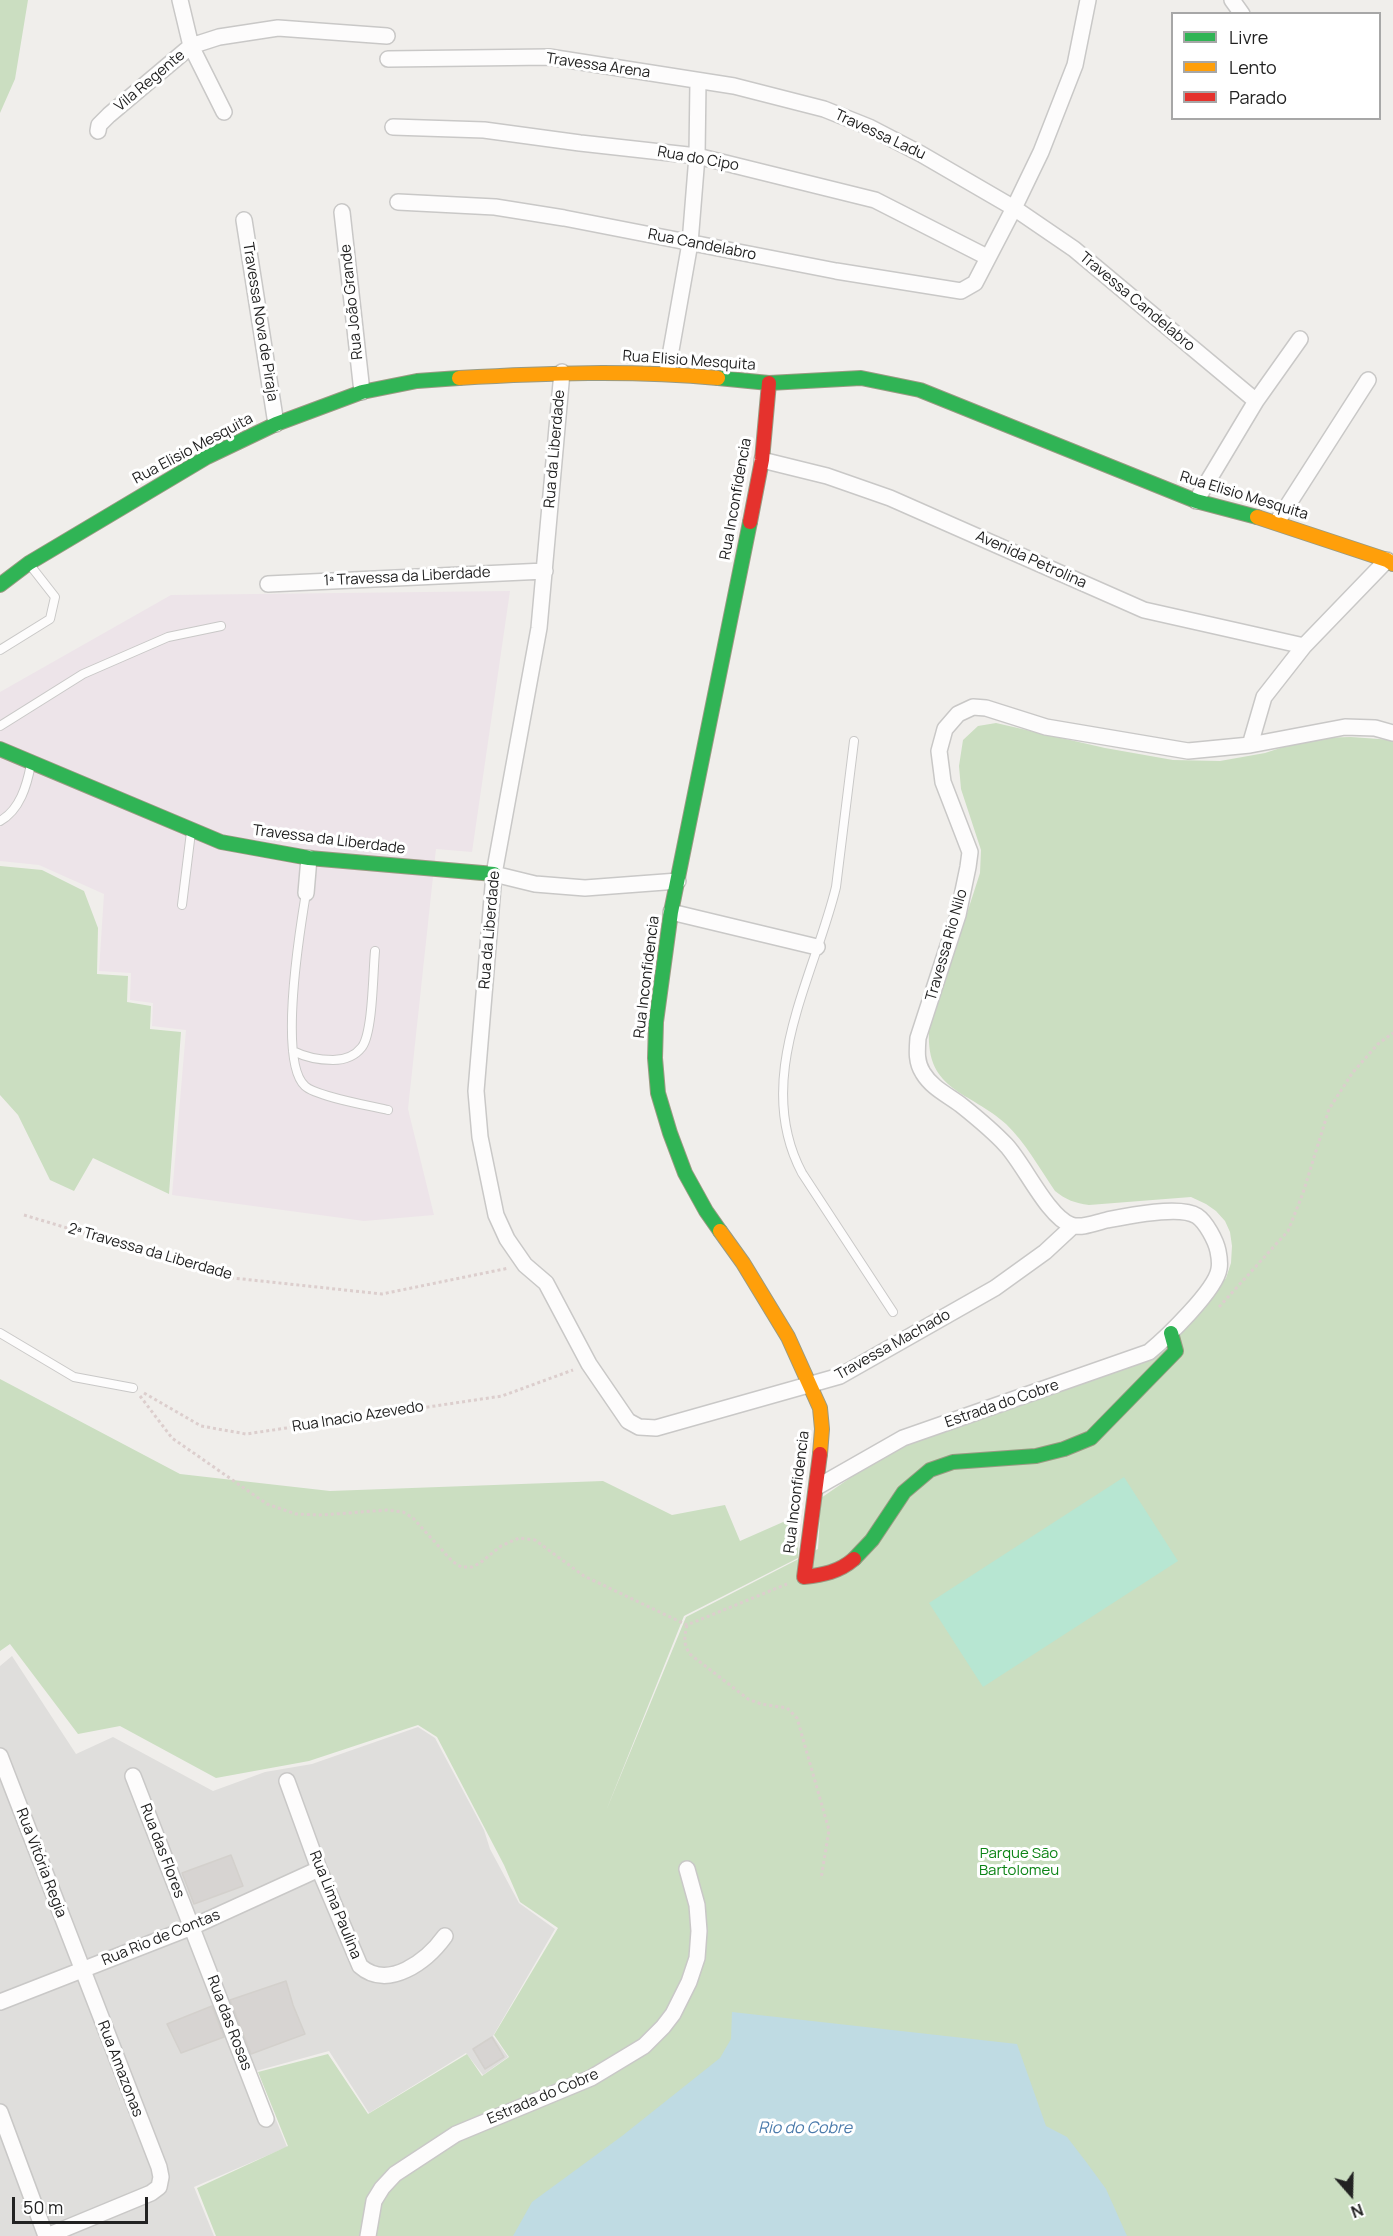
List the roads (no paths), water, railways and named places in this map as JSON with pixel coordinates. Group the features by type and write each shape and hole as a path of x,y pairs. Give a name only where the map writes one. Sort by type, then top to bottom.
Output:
{"street":[{"path":"180,0 191,46 224,112"},
{"name":"Rua Candelabro","path":"398,202 495,207 564,218 836,271 961,291 975,283 1014,208 1070,81 1076,65 1088,0"},
{"name":"Vila Regente","path":"98,131 99,124 191,46 219,37 278,28 387,36"},
{"name":"Travessa Arena","path":"388,60 549,57 734,86"},
{"path":"667,373 690,243 697,156 698,81"},
{"name":"Travessa Ladu","path":"734,86 824,109 869,127 968,179 1014,208"},
{"name":"Rua do Cipo","path":"393,128 484,130 697,156 875,200 987,257"},
{"name":"Travessa Candelabro","path":"1014,208 1074,249 1256,400"},
{"name":"Rua João Grande","path":"342,212 362,392"},
{"name":"Travessa Nova de Piraja","path":"244,220 276,424"},
{"path":"1196,501 1256,400 1300,339"},
{"name":"Rua Elisio Mesquita","path":"0,585 29,563 207,457 276,424 362,392 417,381 562,372 667,373 770,383 861,378 920,390 1196,501 1276,522 1390,562"},
{"name":"Rua da Liberdade","path":"562,372 539,628 494,874 476,1091 480,1137 496,1215 507,1239 525,1264 546,1282 589,1364 628,1421 639,1427 656,1428"},
{"path":"1276,522 1368,380"},
{"name":"Rua Inconfidencia","path":"770,383 762,460 671,912 656,1022 655,1058 658,1093 685,1173 706,1211 743,1263 788,1337 820,1408 822,1429 817,1487 804,1577 816,1577 853,1562 873,1540 900,1497 920,1476 938,1467 955,1462 1017,1459 1076,1446 1091,1438 1176,1351 1171,1333"},
{"name":"Avenida Petrolina","path":"762,460 827,476 890,498 1144,610 1304,646"},
{"path":"1250,745 1264,697 1304,646 1390,562"},
{"name":"1ª Travessa da Liberdade","path":"268,584 545,571"},
{"name":"Travessa Rio Nilo","path":"1073,1226 1063,1220 1050,1206 1006,1144 928,1080 922,1073 917,1058 918,1038 958,915 970,852 943,782 939,751 945,729 958,714 973,707 1005,713 1046,727 1188,751 1250,745 1345,728 1375,728 1393,733"},
{"name":"Travessa da Liberdade","path":"0,749 191,831 237,846 309,858 494,874"},
{"path":"306,893 309,858"},
{"path":"494,874 535,884 585,888 678,881"},
{"path":"671,912 817,947"},
{"path":"1073,1226 1183,1211 1198,1216 1218,1249 1219,1270 1213,1284 1171,1333"},
{"name":"Travessa Machado","path":"656,1428 840,1377 995,1288 1045,1252 1073,1226"},
{"name":"Estrada do Cobre","path":"817,1487 903,1438 1149,1353 1171,1333"},
{"name":"Rua Vitória Regia","path":"0,1756 82,1970"},
{"name":"Rua das Flores","path":"133,1776 192,1927"},
{"name":"Rua Lima Paulina","path":"287,1781 319,1869 360,1966 369,1974 379,1977 403,1971 429,1954 445,1936"},
{"name":"Rua Rio de Contas","path":"0,2002 192,1927 319,1869"},
{"name":"Estrada do Cobre","path":"368,2236 374,2201 395,2174 456,2134 591,2078 644,2046 663,2028 678,2004 697,1958 699,1931 697,1905 687,1869"},
{"name":"Rua das Rosas","path":"192,1927 266,2119"},
{"name":"Rua Amazonas","path":"47,2236 151,2193 159,2187 161,2177 82,1970"},
{"path":"0,2112 47,2236"}],"lane":[{"path":"0,650 50,619 56,597 29,563"},
{"path":"0,726 83,674 168,637 221,626"},
{"path":"854,741 836,887 800,995 788,1048 782,1108 792,1154 802,1173 892,1312"},
{"path":"0,821 10,816 15,808 28,782 32,763"},
{"path":"182,905 191,831"},
{"path":"306,893 292,1026 297,1076 305,1087 317,1092 388,1110"},
{"path":"293,1051 305,1057 339,1060 352,1056 363,1046 368,1032 375,951"},
{"path":"0,1333 74,1377 133,1388"}],"water":[{"name":"Rio do Cobre","path":"732,2012 1017,2044 1046,2126 1067,2137 1087,2163 1106,2189 1127,2236 513,2236 532,2202 622,2136 720,2058 731,2039"}],"park label":[{"name":"Parque São Bartolomeu","path":"1019,1862"}]}
